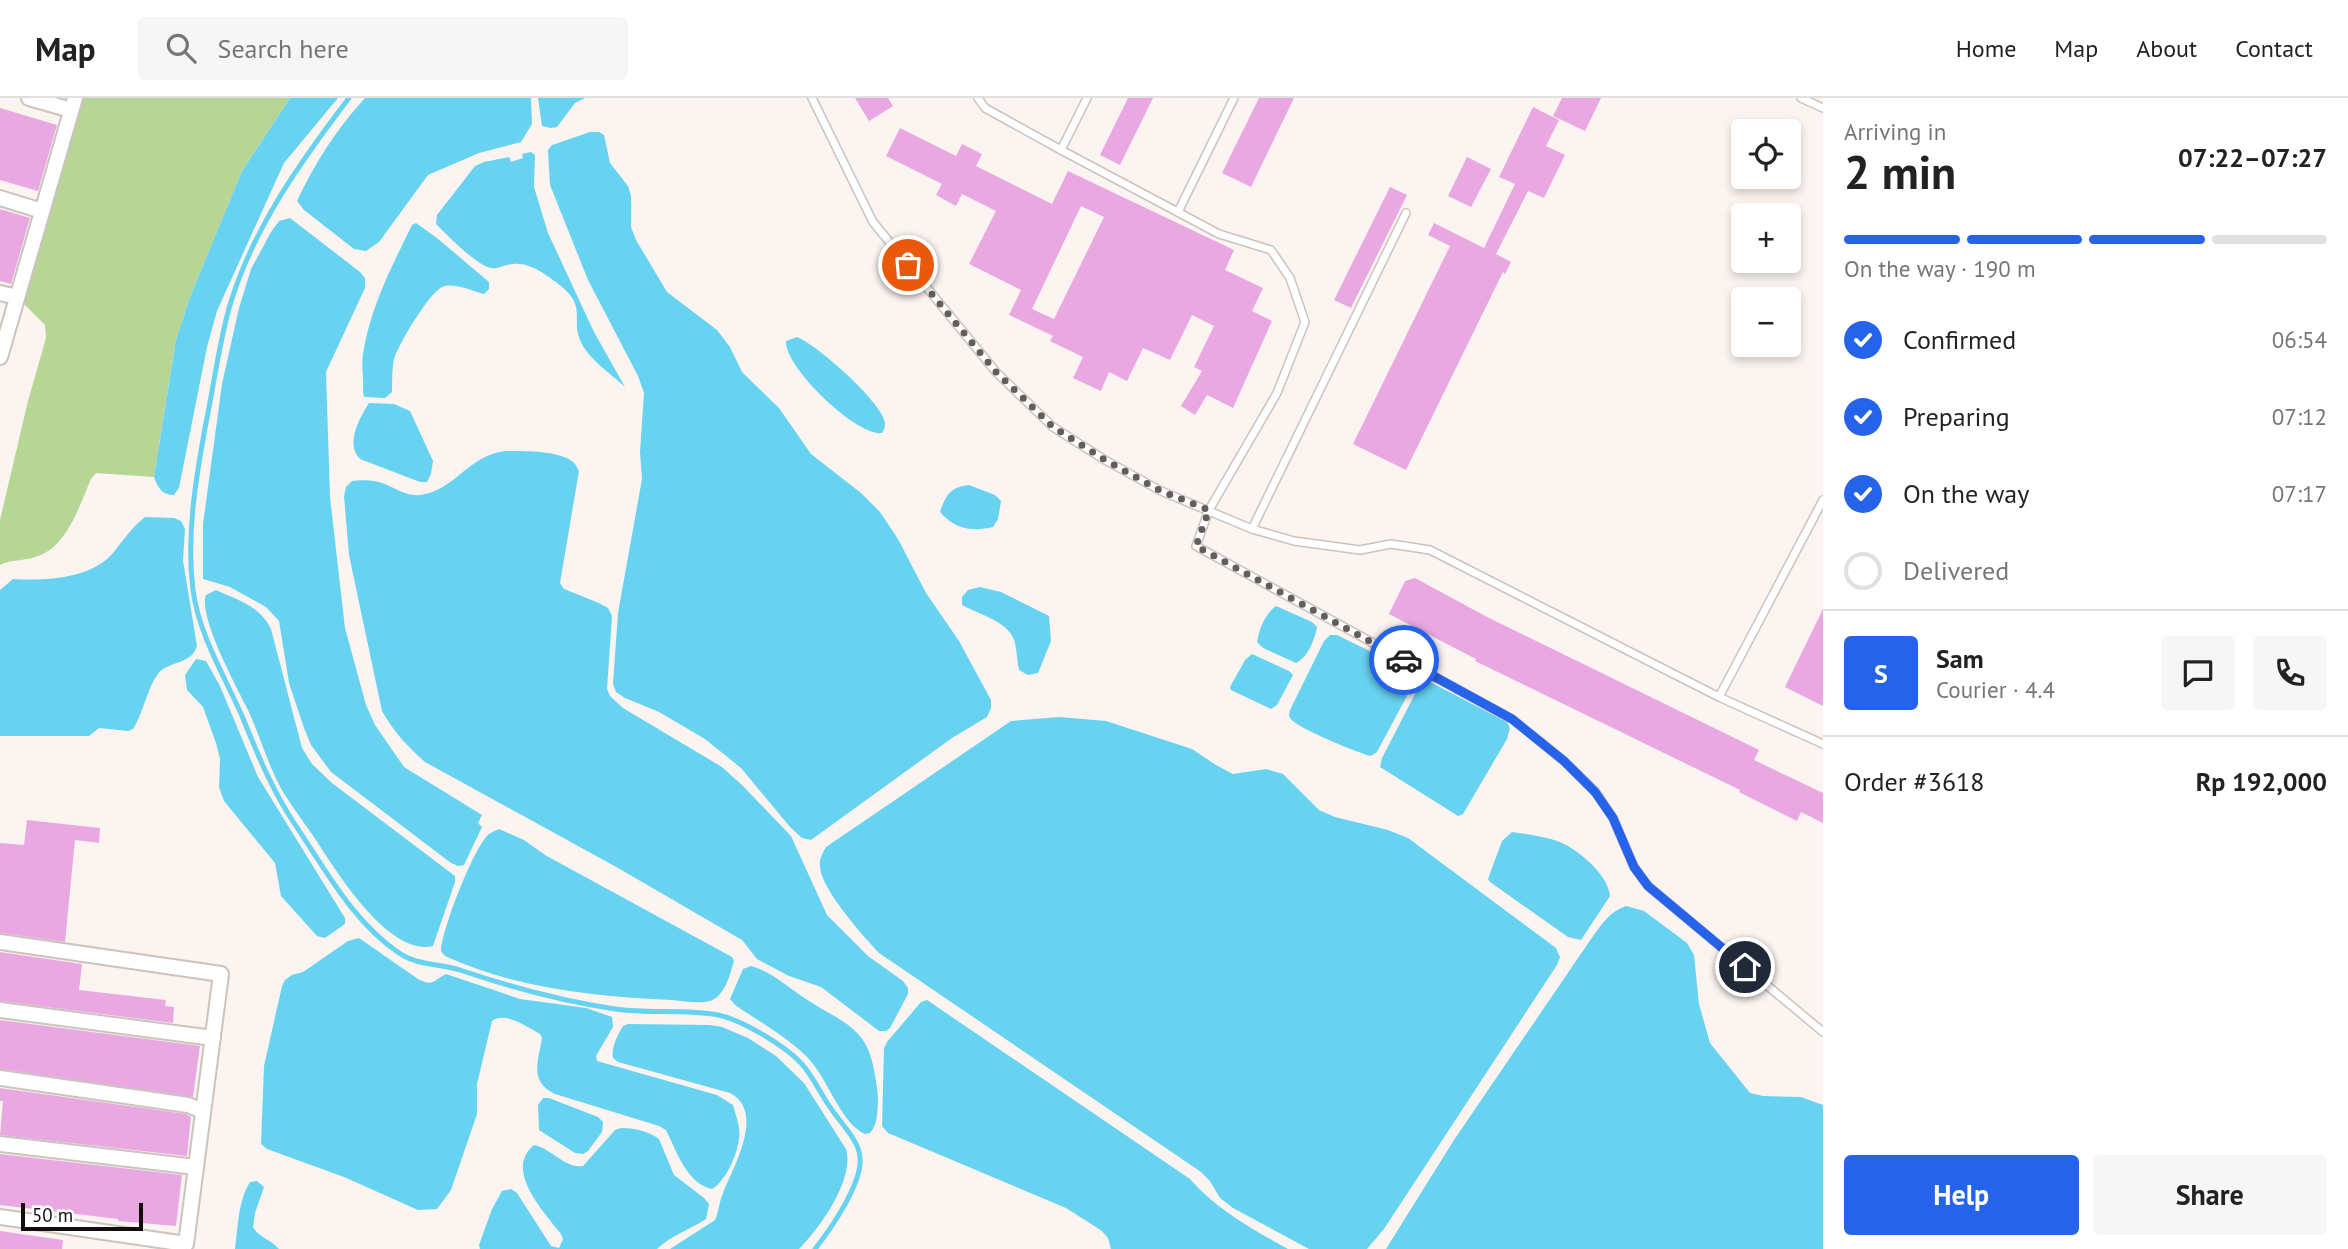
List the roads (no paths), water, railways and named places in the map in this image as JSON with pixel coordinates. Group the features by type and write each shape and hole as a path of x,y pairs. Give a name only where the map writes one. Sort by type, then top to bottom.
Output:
{"street":[{"path":"0,357 73,104 29,98"},
{"path":"0,198 42,211"},
{"path":"0,293 17,297"},
{"path":"0,942 221,974 186,1244 0,1217"},
{"path":"0,1010 213,1038"},
{"path":"0,1078 188,1105 203,1111"},
{"path":"0,1144 196,1167"}],"lane":[{"path":"812,98 873,222 996,372 1053,427 1161,491 1252,529 1294,541 1360,550 1391,544 1430,550 1719,697 1823,744"},
{"path":"978,98 985,108 1219,234 1271,250 1290,278 1305,322 1277,393 1209,510 1196,546 1512,719 1564,761 1595,792 1613,818 1634,867 1648,886 1823,1032"},
{"path":"1061,150 1087,98"},
{"path":"1178,212 1234,98"},
{"path":"1801,98 1823,108"},
{"path":"1252,529 1406,213"},
{"path":"1719,697 1823,500"}],"water":[{"path":"290,98 338,98 284,163 217,311 207,347 179,488 174,495 166,494 159,488 154,477 176,340 190,297 242,171"},
{"path":"365,98 531,98 532,124 521,142 479,153 428,175 379,242 366,251 354,249 304,210 297,201 327,146"},
{"path":"538,98 585,98 575,103 557,127 551,128 542,126"},
{"path":"590,132 604,135 610,163 628,186 631,196 631,227 636,240 667,292 717,330 730,347 742,372 779,408 811,454 861,493 880,512 898,539 926,593 959,641 991,700 987,717 952,738 811,840 802,838 790,827 741,768 705,739 659,712 625,698 616,692 613,684 618,613 642,479 640,452 644,393 638,376 588,280 550,185 548,150 552,145"},
{"path":"531,152 535,155 534,187 548,233 594,332 625,387 594,360 584,347 578,332 574,301 561,286 526,265 510,264 494,268 485,266 436,224 437,215 475,166 509,157 511,162 523,158 522,154"},
{"path":"290,218 365,278 365,288 326,372 330,497 345,628 366,705 375,725 404,767 482,815 478,823 482,827 464,865 451,863 331,772 311,745 304,728 289,683 279,621 266,607 230,587 203,579 203,524 222,384 239,308 251,269 271,232 279,221"},
{"path":"416,223 489,282 489,289 484,294 457,286 446,286 436,291 397,352 393,367 392,392 385,398 364,397 362,359 371,320 390,272 412,225"},
{"path":"797,337 833,362 861,388 881,413 885,423 882,433 856,424 840,413 809,383 789,353 786,341"},
{"path":"369,403 394,404 410,411 433,461 427,482 420,482 360,459 354,446 355,431"},
{"path":"505,451 550,453 567,458 576,465 579,471 560,583 564,589 608,608 612,616 607,689 610,696 623,708 722,767 791,836 827,915 868,956 903,981 908,988 908,994 886,1031 879,1031 821,987 789,976 757,959 742,940 425,762 386,718 382,711 349,555 344,496 346,487 352,481 372,481 420,495 443,487 481,459"},
{"path":"969,485 995,495 1001,501 998,519 993,527 964,528 945,518 940,512 950,492"},
{"path":"145,517 174,518 181,521 185,529 183,561 197,646 194,652 185,660 168,666 158,674 133,729 128,731 99,728 89,736 0,736 0,590 13,579 52,579 92,569 112,554"},
{"path":"980,587 1001,592 1049,616 1051,641 1038,673 1028,675 1019,670 1015,643 1007,629 962,605 962,597 968,590"},
{"path":"216,590 255,609 271,629 302,748 312,764 332,783 455,876 433,946 416,946 399,938 366,909 283,792 207,618 206,595"},
{"path":"1276,606 1312,622 1317,627 1310,647 1296,663 1263,648 1257,642 1263,622"},
{"path":"1330,635 1337,635 1416,674 1416,679 1377,752 1371,756 1317,735 1297,724 1289,716 1324,641"},
{"path":"1252,654 1293,675 1277,705 1271,709 1231,690 1230,687 1245,660"},
{"path":"196,659 206,661 220,686 258,777 345,918 345,924 325,938 317,936 281,896 275,863 224,801 219,787 220,759 216,743 203,707 187,690 185,675"},
{"path":"1430,682 1507,722 1510,728 1507,739 1463,814 1458,816 1380,767 1415,694 1422,685"},
{"path":"1059,717 1106,721 1192,749 1233,774 1266,769 1283,774 1319,810 1408,838 1556,948 1560,957 1557,965 1384,1229 1367,1249 1309,1249 1233,1208 1220,1198 1201,1172 879,953 844,912 828,887 820,864 826,847 1011,721"},
{"path":"499,829 524,840 545,855 732,957 734,961 729,978 720,995 710,1001 701,1002 556,989 499,976 445,956 441,951 442,941 467,871 489,834"},
{"path":"1512,832 1565,844 1590,863 1604,879 1610,896 1581,940 1568,937 1488,879 1502,841"},
{"path":"1626,906 1644,911 1687,943 1694,955 1699,1004 1710,1043 1750,1093 1801,1097 1823,1105 1823,1249 1386,1249 1454,1140 1591,939 1610,915"},
{"path":"359,938 427,983 446,974 520,999 586,1008 612,1017 613,1027 596,1056 597,1061 717,1095 733,1105 739,1135 736,1152 726,1174 712,1189 703,1186 683,1165 666,1130 555,1094 547,1089 541,1084 537,1070 542,1038 540,1034 516,1021 503,1018 492,1021 477,1084 477,1114 451,1190 437,1209 418,1210 344,1177 267,1149 261,1144 264,1066 282,986 292,975 303,972 348,941"},
{"path":"751,966 773,976 850,1026 865,1043 874,1070 878,1098 876,1122 870,1133 865,1134 848,1120 821,1075 806,1056 730,999 743,969"},
{"path":"927,1000 1190,1179 1236,1218 1288,1249 1111,1249 1108,1238 1102,1231 1066,1208 888,1133 882,1126 884,1048 921,1002"},
{"path":"623,1026 722,1027 748,1038 776,1056 804,1083 846,1149 847,1161 841,1188 834,1202 799,1249 670,1249 715,1220 744,1140 746,1113 740,1102 730,1093 618,1062 613,1058 614,1046"},
{"path":"543,1098 598,1117 603,1122 602,1132 588,1151 583,1154 575,1153 539,1130 538,1105"},
{"path":"615,1130 641,1130 659,1139 674,1175 709,1204 706,1219 657,1249 480,1249 479,1245 492,1209 502,1191 511,1189 517,1193 551,1246 559,1248 563,1239 561,1234 537,1203 525,1179 523,1167 526,1155 534,1145 570,1164 583,1166"},
{"path":"257,1181 264,1187 253,1227 258,1234 279,1249 235,1249 243,1197 250,1182"}],"waterway":[{"path":"349,98 296,171 265,222 240,277 226,319 199,464 191,527 193,590 206,639 278,797 354,910 399,953 421,962 575,1002 615,1009 718,1015 762,1034 801,1063 853,1139 860,1157 860,1168 851,1193 815,1249"}]}
